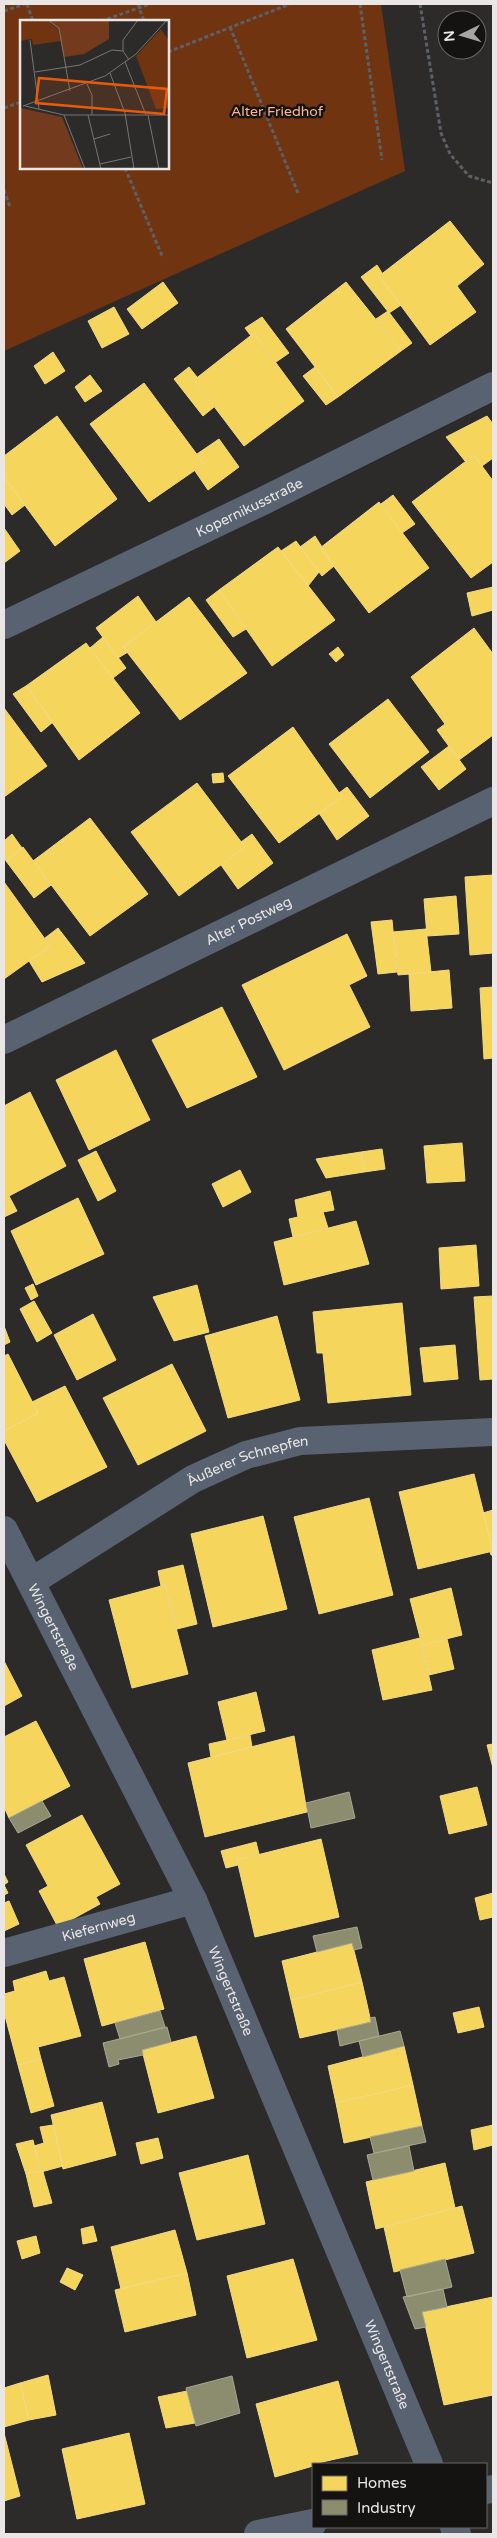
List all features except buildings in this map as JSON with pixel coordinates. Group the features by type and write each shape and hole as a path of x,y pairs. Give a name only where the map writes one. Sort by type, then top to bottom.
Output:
{"street":[{"name":"Kopernikusstraße","path":"4,625 263,501 493,386"},
{"name":"Alter Postweg","path":"4,1040 493,801"},
{"name":"Äußerer Schnepfen","path":"31,1582 193,1479 246,1455 300,1441 493,1432"},
{"name":"Wingertstraße","path":"4,1530 193,1900 429,2463"},
{"name":"Kiefernweg","path":"4,1953 193,1900"},
{"path":"258,2534 312,2523"}],"path":[{"path":"4,12 26,4 33,20"},
{"path":"104,20 139,6 150,4"},
{"path":"169,52 290,4"},
{"path":"360,4 382,160"},
{"path":"420,4 442,134 450,154 469,176 493,183"},
{"path":"139,6 144,20"},
{"path":"230,27 298,193"},
{"path":"4,108 20,102"},
{"path":"125,169 163,258"},
{"path":"4,190 10,207"}],"green space":[{"name":"Alter Friedhof","path":"4,4 381,4 405,171 4,351"}]}
